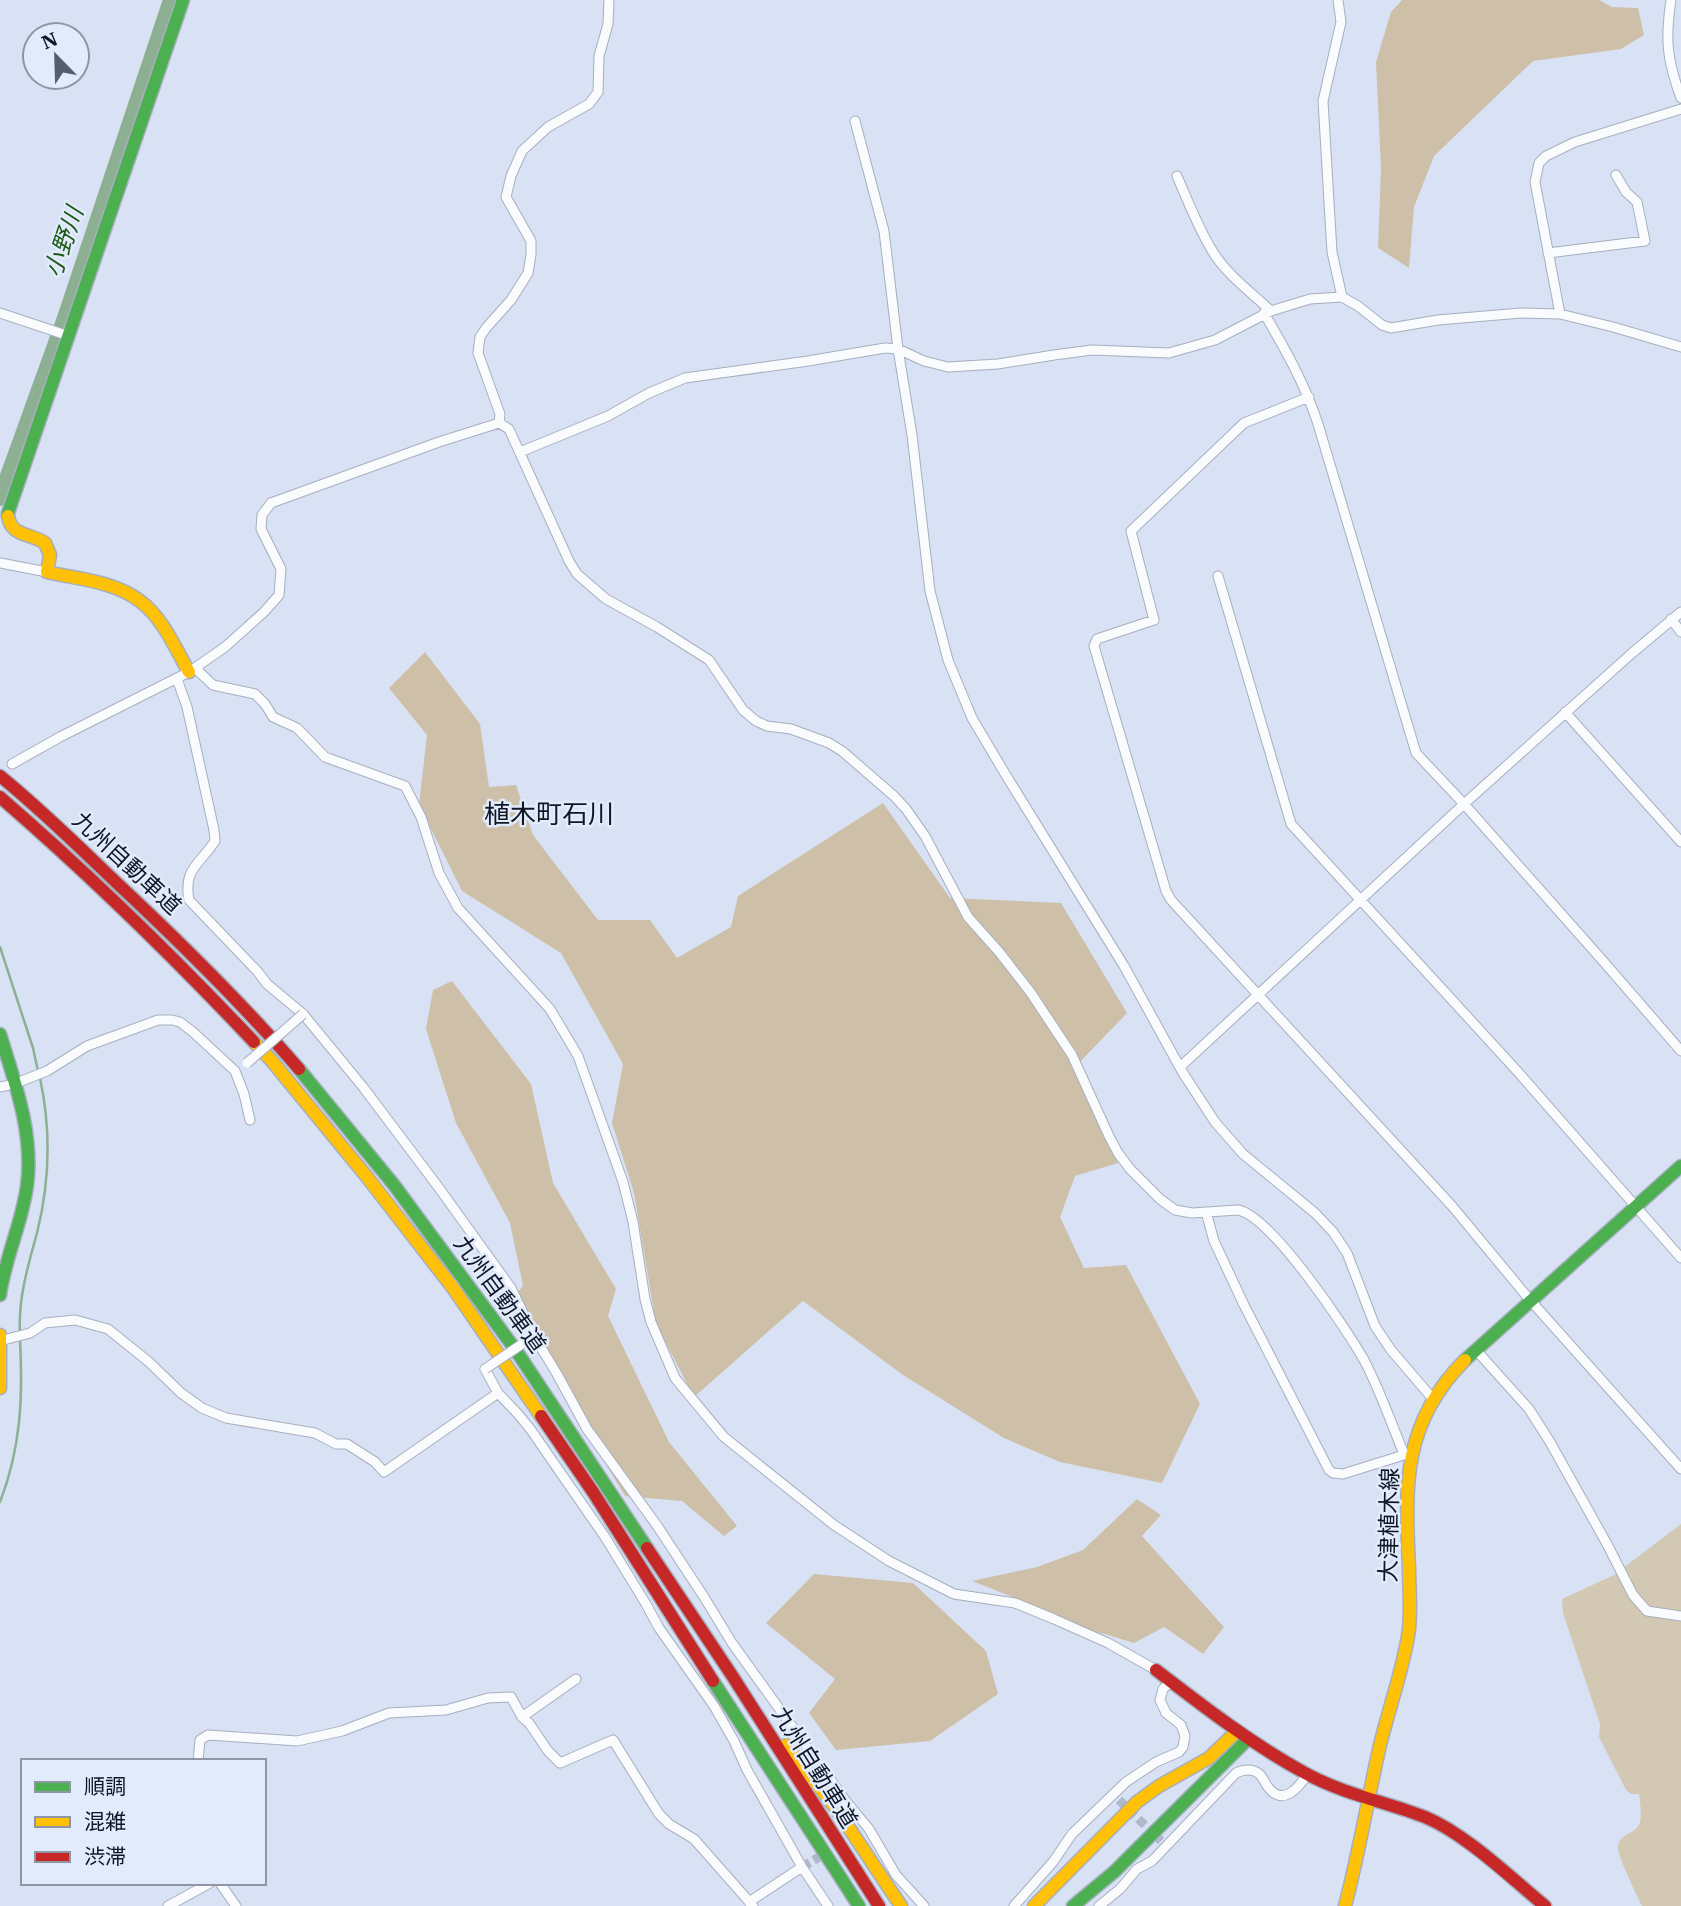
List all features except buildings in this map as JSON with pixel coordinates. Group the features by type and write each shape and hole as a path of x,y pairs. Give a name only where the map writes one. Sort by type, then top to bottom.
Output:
{"main road":[{"path":"183,0 67,335 8,513 8,522 16,532 47,545 50,550 47,572 116,589 140,601 192,670"},
{"name":"九州自動車道","path":"0,776 32,802 185,947 266,1031 394,1185 495,1321 733,1677 879,1906"},
{"name":"九州自動車道","path":"0,797 57,846 192,976 271,1060 367,1177 453,1289 586,1481 859,1906"},
{"path":"0,1034 20,1082 30,1152 21,1216 1,1280 0,1296"},
{"name":"大津植木線","path":"1345,1906 1385,1723 1403,1663 1410,1619 1408,1454 1418,1429 1448,1377 1681,1166"},
{"path":"0,1388 2,1339"},
{"path":"1156,1670 1242,1735 1307,1774 1426,1818 1466,1841 1545,1906"},
{"path":"733,1677 835,1807 902,1906"},
{"path":"1034,1906 1137,1802 1242,1735"},
{"path":"1073,1906 1114,1872 1242,1735"},
{"path":"774,1777 795,1819 848,1906"}],"street":[{"path":"499,424 500,414 478,353 480,337 511,300 528,273 531,241 506,197 511,176 522,151 548,127 589,104 598,92 599,56 608,24 609,0"},
{"path":"1338,0 1341,22 1323,101 1332,252 1342,298"},
{"path":"1671,0 1667,30 1670,69 1681,98"},
{"path":"1560,314 1535,182 1539,163 1546,156 1575,142 1681,109"},
{"path":"855,121 884,231 930,591 948,660 972,718 1124,966 1215,1122 1243,1154 1315,1213 1333,1232 1347,1253 1375,1325 1391,1350 1433,1399"},
{"path":"1548,253 1645,241 1637,202 1626,192 1616,175"},
{"path":"1177,176 1213,252 1268,312 1309,397 1416,754 1464,804 1681,1051"},
{"path":"520,452 608,416 685,377 808,361 868,350 898,349 924,361 948,367 998,364 1092,350 1169,353 1215,340 1268,312 1310,299 1342,298 1358,306 1382,325 1391,328 1438,320 1521,313 1560,314 1681,347"},
{"path":"0,313 67,335"},
{"path":"1309,397 1244,423 1131,531 1154,620 1097,639 1094,646 1166,891 1171,900 1258,996 1452,1206 1530,1300 1681,1469"},
{"path":"12,764 192,670 225,647 264,612 279,595 281,569 261,529 262,515 271,503 439,442 499,424 509,429 569,561 591,587 709,660 743,710 756,721 767,726 791,729 829,743 842,751 906,809 935,853 968,917 1031,993 1072,1055 1109,1136 1130,1170 1175,1210 1192,1213 1226,1210 1245,1211 1261,1223 1325,1298 1364,1361 1408,1454 1343,1474 1329,1470 1244,1305 1214,1241 1206,1212"},
{"path":"0,563 47,572"},
{"path":"1218,576 1291,824 1518,1072 1681,1258"},
{"path":"1181,1067 1565,712 1681,612"},
{"path":"1671,619 1681,632"},
{"path":"192,670 213,685 255,694 273,717 297,729 326,757 405,786 421,817 439,873 458,908 550,1009 578,1056 623,1182 651,1322 675,1378 724,1437 834,1525 889,1561 954,1594 1015,1603 1108,1643 1156,1670"},
{"path":"177,679 187,707 215,841 192,868 187,888 189,901 267,984 303,1014 363,1087 487,1255 511,1288 534,1336 587,1429 658,1527 732,1643 845,1800 869,1829 896,1875 924,1906"},
{"path":"1565,712 1681,842"},
{"path":"236,1071 303,1014"},
{"path":"0,1087 47,1071 87,1046 158,1020 172,1020 180,1022 193,1032 236,1071 250,1121"},
{"path":"2,1339 30,1333 45,1323 75,1320 108,1329 202,1408 226,1418 315,1433 336,1444 347,1444 376,1462 384,1472 498,1393"},
{"path":"534,1336 485,1369 498,1393 531,1430 597,1527 633,1581 659,1628 714,1706 802,1867 828,1906"},
{"path":"1476,1350 1529,1409 1550,1442 1633,1595 1647,1611 1681,1616"},
{"path":"522,1717 576,1679"},
{"path":"1014,1906 1053,1862 1072,1834 1116,1798 1126,1782 1156,1762 1179,1752 1183,1747 1185,1737 1181,1725 1166,1713 1160,1700 1163,1689 1171,1681"},
{"path":"198,1759 200,1740 208,1735 297,1741 342,1731 389,1713 446,1710 488,1698 511,1697 522,1717 560,1763 613,1740 659,1814 669,1824 694,1839 751,1904 802,1867"},
{"path":"1098,1906 1120,1889 1137,1869 1152,1861 1164,1843 1236,1773 1247,1769 1258,1773 1270,1790 1282,1795 1295,1791 1307,1774"},
{"path":"168,1906 206,1885"},
{"path":"221,1885 236,1906"}],"shaded area":[{"path":"1402,0 1599,0 1612,7 1638,8 1644,35 1621,49 1533,61 1434,156 1414,207 1409,268 1378,248 1381,169 1376,62 1391,12"},
{"path":"425,652 480,724 489,787 516,785 533,835 598,920 650,920 677,958 731,927 738,896 883,803 950,898 1061,903 1127,1013 1075,1067 1118,1163 1075,1176 1060,1217 1084,1268 1126,1265 1200,1404 1162,1483 1060,1462 1004,1438 903,1375 803,1301 694,1397 656,1324 634,1193 612,1123 623,1064 561,953 462,891 419,805 427,735 389,688"},
{"path":"452,981 531,1084 553,1183 616,1289 608,1316 669,1442 737,1526 724,1536 682,1501 625,1496 509,1303 523,1286 510,1223 456,1123 426,1029 433,990"},
{"path":"1137,1499 1161,1515 1142,1536 1224,1627 1203,1654 1164,1627 1134,1643 1094,1632 972,1581 1037,1567 1083,1550"},
{"path":"1681,1524 1681,1906 1642,1906 1618,1850 1622,1838 1636,1829 1640,1822 1639,1794 1631,1794 1626,1790 1599,1737 1600,1724 1563,1613 1562,1599 1614,1575"},
{"path":"814,1574 913,1583 986,1651 998,1694 930,1741 836,1750 809,1713 835,1679 766,1623"}],"waterway":[{"name":"小野川","path":"0,498 65,318 171,0"},
{"path":"0,947 38,1071"},
{"path":"20,1333 22,1295 47,1175 46,1116 40,1078"},
{"path":"0,1502 12,1462 19,1422 20,1340"}],"tunnel":[{"path":"1119,1800 1161,1841"},
{"path":"802,1867 828,1852"}],"traffic: fast":[{"path":"8,516 183,0"},
{"path":"0,1034 22,1109 28,1147 25,1200 0,1295"},
{"path":"299,1069 394,1185 515,1349 647,1548"},
{"path":"1465,1360 1681,1166"},
{"path":"713,1681 859,1906"},
{"path":"1073,1906 1114,1872 1248,1739"}],"traffic: slow":[{"path":"8,516 17,531 45,543 50,555 47,572 119,589 140,601 168,634 189,672"},
{"path":"254,1042 367,1177 453,1288 541,1416"},
{"path":"0,1335 0,1388"},
{"path":"1345,1906 1380,1745 1408,1636 1410,1611 1407,1509 1412,1456 1429,1407 1465,1360"},
{"path":"1034,1906 1137,1802 1159,1786 1209,1758 1237,1731"},
{"path":"786,1745 835,1807 901,1906"}],"traffic: jam":[{"path":"0,776 61,829 189,952 299,1069"},
{"path":"0,797 130,916 254,1042"},
{"path":"541,1416 593,1492 713,1681"},
{"path":"647,1548 879,1906"},
{"path":"1156,1670 1247,1737 1305,1773 1334,1787 1425,1817 1456,1834 1488,1857 1545,1906"}],"district":[{"name":"植木町石川","path":"549,814"}]}
